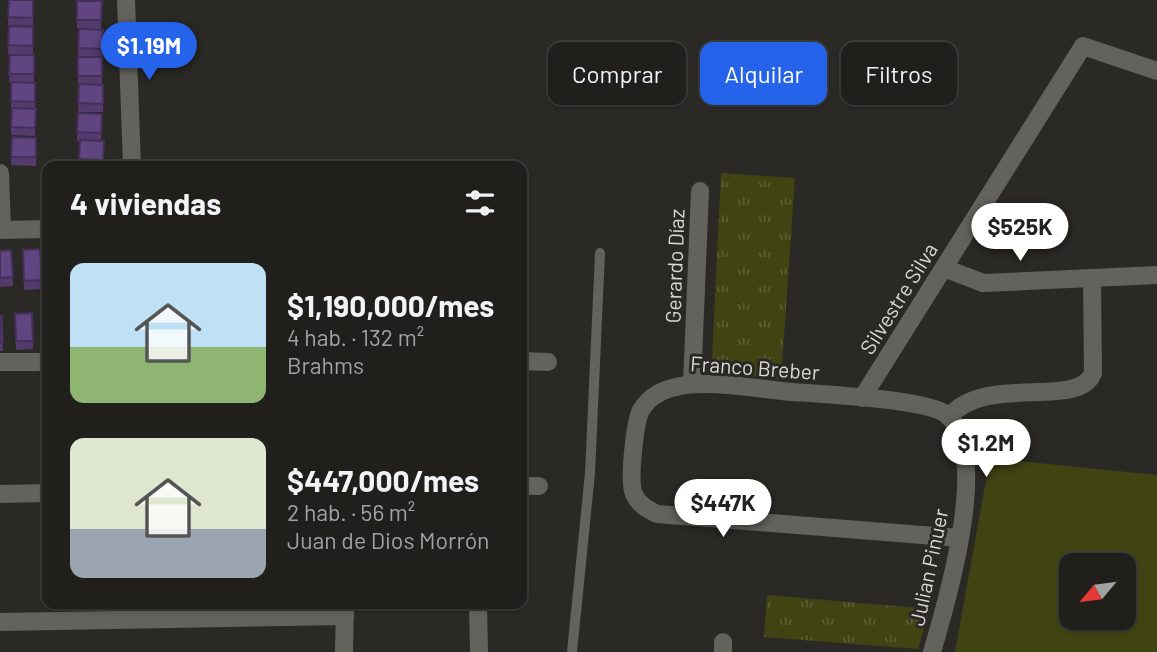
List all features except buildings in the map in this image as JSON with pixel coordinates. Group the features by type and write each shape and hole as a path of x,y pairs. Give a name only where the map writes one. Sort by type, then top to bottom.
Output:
{"street":[{"path":"126,0 132,161"},
{"name":"Silvestre Silva","path":"862,397 1083,46 1157,71"},
{"path":"0,173 1,230 42,229"},
{"name":"Gerardo Díaz","path":"692,384 700,191"},
{"path":"944,268 983,283 1157,275"},
{"path":"862,397 937,409 949,417 966,401 982,396 1073,390 1088,383 1093,373 1092,280"},
{"path":"527,361 548,362"},
{"path":"0,362 42,362"},
{"name":"Franco Breber","path":"862,397 692,384 666,389 648,400 637,424 631,486 643,506 657,514 960,538"},
{"name":"Julian Pinuer","path":"932,652 966,503 960,435 949,417"},
{"path":"0,494 42,493"},
{"path":"478,609 479,652"},
{"path":"0,622 345,610 344,652"}],"lane":[{"path":"572,652 590,473 600,253"}],"green space":[{"path":"721,173 795,178 781,379 723,374 712,359"},
{"path":"990,458 1157,475 1157,652 955,652"},
{"path":"767,595 930,609 918,649 764,637"}]}
